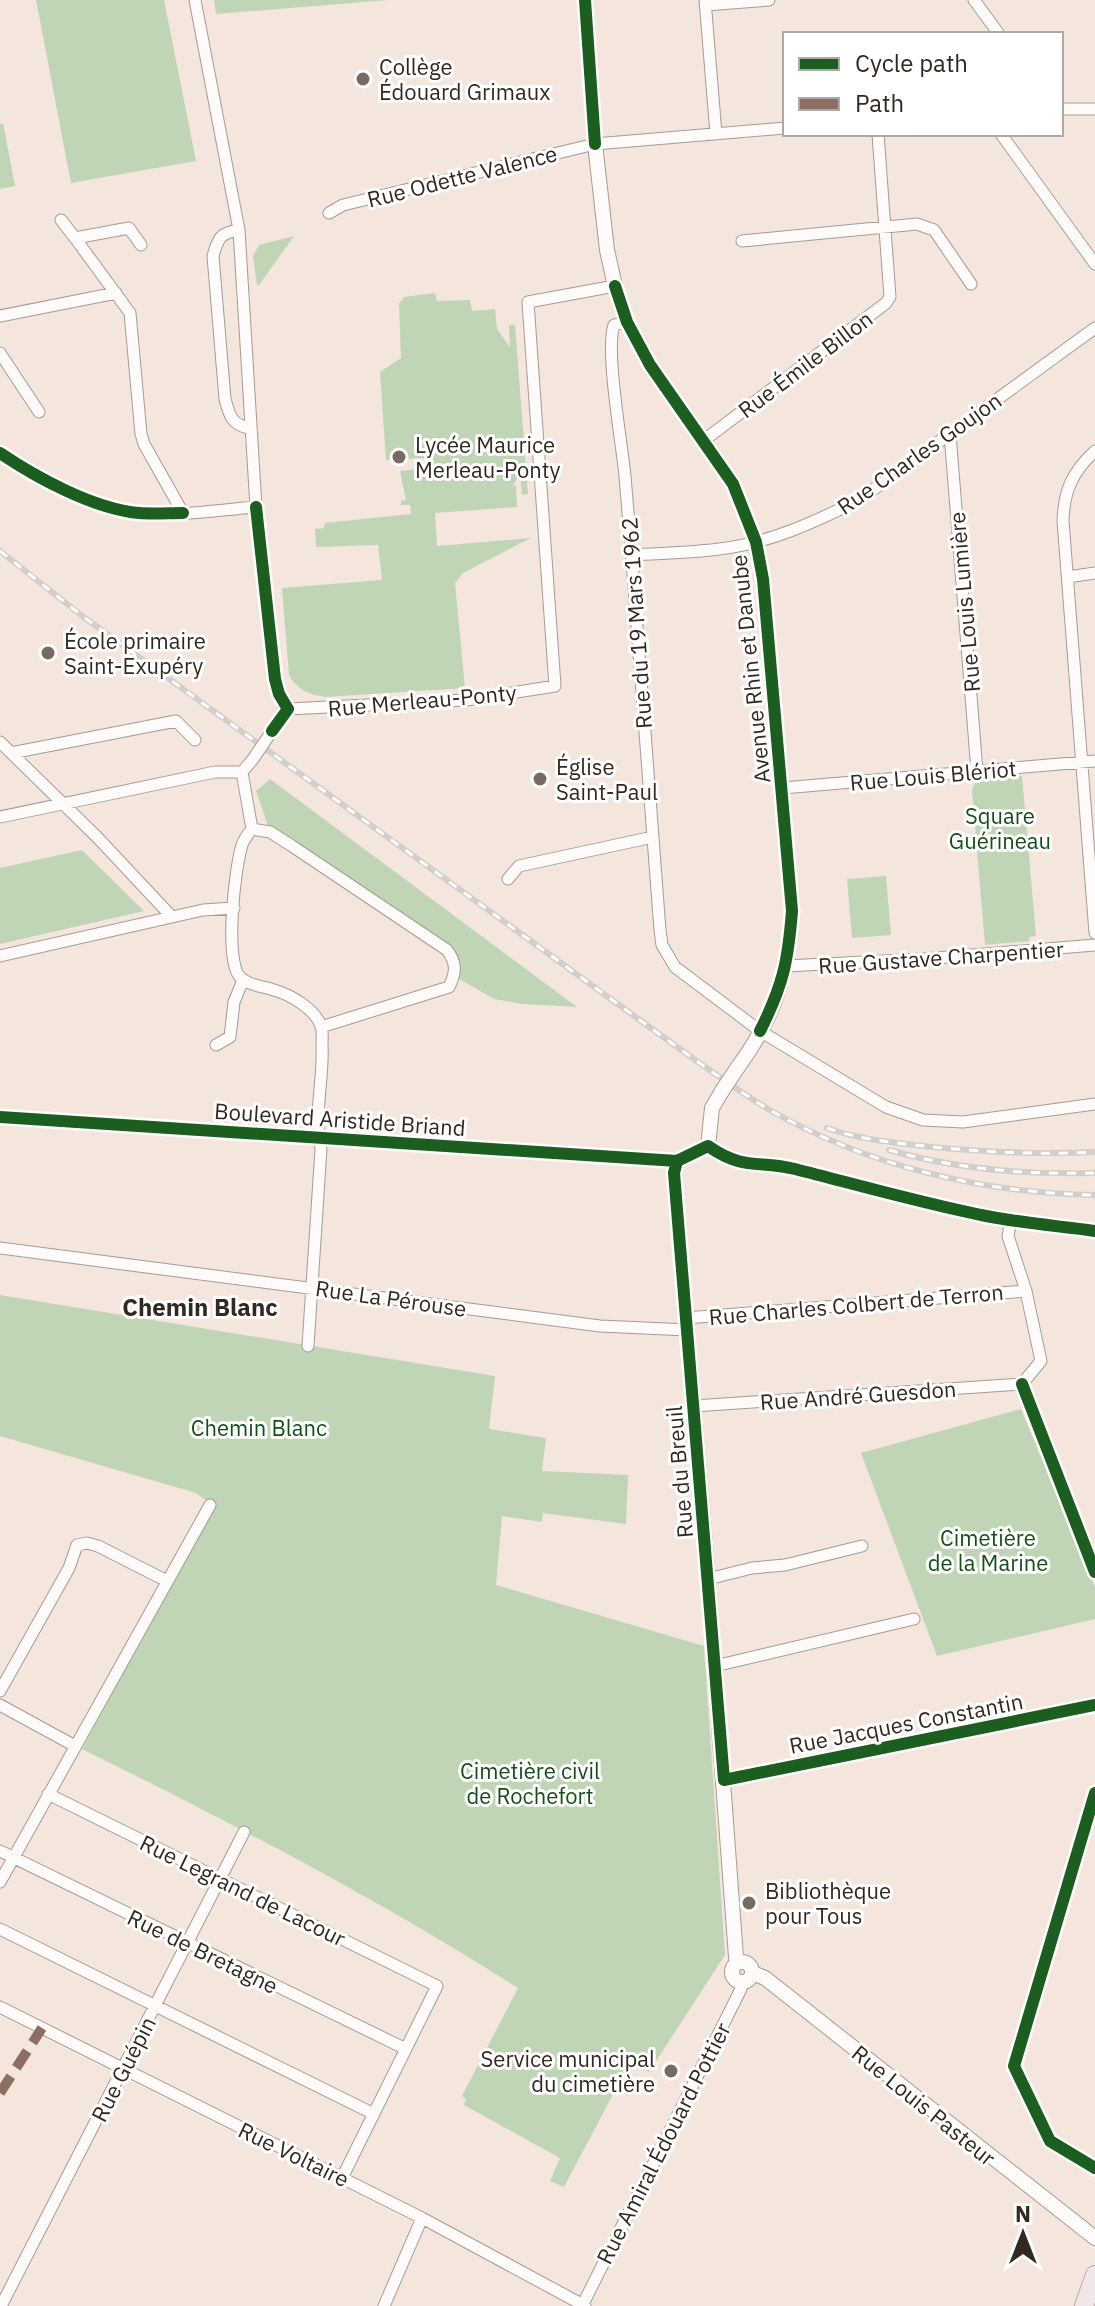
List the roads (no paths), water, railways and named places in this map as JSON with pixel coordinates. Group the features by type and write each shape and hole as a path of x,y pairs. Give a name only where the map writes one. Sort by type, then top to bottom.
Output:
{"main road":[{"path":"1084,2306 1095,2275"}],"street":[{"path":"0,817 215,772 242,772 288,709 275,679 256,507 239,230 195,0"},
{"name":"Avenue Rhin et Danube","path":"585,0 595,144 607,250 615,286 627,322 650,365 733,484 756,542 763,579 792,911 780,991 752,1048 712,1108 708,1146"},
{"path":"716,134 706,3 769,0"},
{"path":"974,0 998,32"},
{"path":"1063,109 1095,109"},
{"name":"Rue Odette Valence","path":"329,213 343,205 595,144 783,128"},
{"name":"Rue Émile Billon","path":"703,441 886,303 891,292 878,136"},
{"path":"1002,136 1095,264"},
{"path":"61,220 131,317 139,422 144,444 183,513"},
{"path":"742,241 917,224 934,230 971,284"},
{"path":"75,238 129,228 141,245"},
{"path":"239,230 224,232 218,238 213,256 225,399 230,416 238,426 251,429"},
{"name":"Rue Merleau-Ponty","path":"288,709 467,700 555,686 528,302 615,286"},
{"path":"0,316 116,293"},
{"name":"Rue du 19 Mars 1962","path":"627,322 614,325 611,333 632,555 660,930 668,958 675,967 760,1031 886,1107 923,1120 963,1122 1095,1104"},
{"name":"Rue Charles Goujon","path":"632,555 720,549 756,542 823,518 859,500 1095,328"},
{"path":"0,353 39,412"},
{"name":"Rue Louis Lumière","path":"950,434 977,771"},
{"path":"1095,451 1069,482 1063,521 1089,762 1095,933"},
{"path":"0,453 61,489 119,509 139,513 183,513 256,507"},
{"path":"1068,577 1095,573"},
{"path":"11,753 176,721 195,740"},
{"path":"0,742 65,804 172,917"},
{"name":"Rue Louis Blériot","path":"783,788 1089,762"},
{"path":"242,772 252,829 243,841 239,857 232,958 236,972 243,980 296,999 312,1013 321,1027 323,1058 318,1138 321,1149 308,1346"},
{"path":"252,829 270,832 292,846 447,950 454,959 454,976 449,987 321,1027"},
{"path":"508,879 519,866 653,837"},
{"path":"0,956 219,907 234,908"},
{"name":"Rue Gustave Charpentier","path":"786,966 1095,945"},
{"path":"216,1045 230,1037 234,1002 243,980"},
{"name":"Boulevard Aristide Briand","path":"0,1117 677,1161"},
{"path":"677,1161 708,1146 742,1164 789,1168 1011,1220 1095,1231"},
{"name":"Rue du Breuil","path":"677,1161 674,1173 736,1957 740,1962"},
{"path":"1011,1220 1008,1236 1026,1291"},
{"name":"Rue La Pérouse","path":"0,1248 600,1326 687,1324"},
{"name":"Rue Charles Colbert de Terron","path":"687,1324 1026,1291"},
{"name":"Rue André Guesdon","path":"694,1406 1022,1384 1041,1361 1026,1291"},
{"path":"0,1882 210,1505"},
{"path":"0,1691 69,1568 77,1545 87,1543 98,1546 167,1581"},
{"path":"708,1579 752,1568 785,1565 862,1546"},
{"path":"715,1666 914,1619"},
{"path":"0,1705 75,1746"},
{"name":"Rue Jacques Constantin","path":"724,1780 1095,1705"},
{"name":"Rue Legrand de Lacour","path":"48,1794 437,1986 406,2049"},
{"name":"Rue Guépin","path":"1,2306 244,1832"},
{"name":"Rue de Bretagne","path":"0,1851 406,2049"},
{"path":"0,1929 374,2114"},
{"name":"Rue Louis Pasteur","path":"740,1962 747,1963 747,1978 765,1978 1095,2238"},
{"name":"Rue Amiral Édouard Pottier","path":"584,2305 747,1978"},
{"name":"Rue Voltaire","path":"0,2007 422,2218 584,2305"},
{"path":"342,2178 406,2049"},
{"path":"384,2306 422,2218"}],"railway":[{"path":"0,551 85,618 673,1044 768,1109 845,1146 926,1173 1010,1189 1095,1195"},
{"path":"827,1128 866,1138 932,1147 1014,1152 1095,1152"},
{"path":"889,1150 940,1162 991,1169 1095,1173"}],"place":[{"name":"Collège Édouard Grimaux","path":"363,79"},
{"name":"Lycée Maurice Merleau-Ponty","path":"399,457"},
{"name":"École primaire Saint-Exupéry","path":"48,653"},
{"name":"Église Saint-Paul","path":"540,779"},
{"name":"Bibliothèque pour Tous","path":"749,1903"},
{"name":"Service municipal du cimetière","path":"671,2071"}],"district":[{"name":"Chemin Blanc","path":"200,1307"}],"park label":[{"name":"Square Guérineau","path":"1000,828"},
{"name":"Cimetière de la Marine","path":"988,1550"},
{"name":"Cimetière civil de Rochefort","path":"530,1782"}]}
